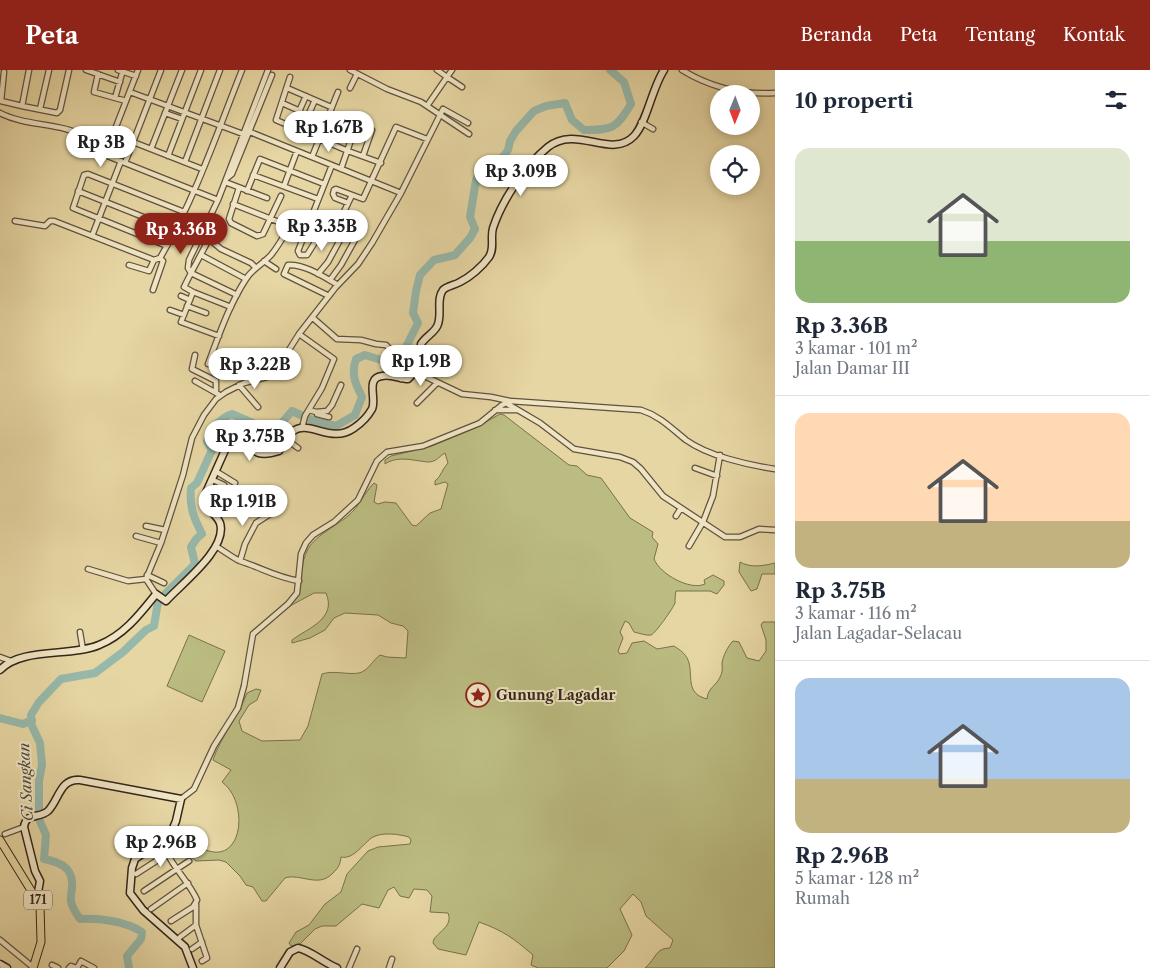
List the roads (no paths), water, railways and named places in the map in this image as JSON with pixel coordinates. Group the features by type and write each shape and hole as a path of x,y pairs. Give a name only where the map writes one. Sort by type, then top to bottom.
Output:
{"main road":[{"name":"171","path":"0,841 37,898 41,909 42,927 39,951 33,968"}],"street":[{"path":"22,106 29,70"},
{"path":"40,109 49,70"},
{"path":"4,72 1,101 59,112 69,70"},
{"path":"86,70 120,82"},
{"path":"118,70 136,76"},
{"path":"105,155 138,70"},
{"path":"92,236 112,183 133,142 161,70"},
{"path":"151,149 182,70"},
{"path":"168,156 201,70"},
{"path":"185,162 219,70"},
{"path":"15,221 45,226 53,221 154,260 160,258 176,230 194,191 242,70"},
{"path":"191,273 189,262 226,180 232,174 268,70"},
{"path":"350,70 427,106 469,134"},
{"path":"437,70 462,87"},
{"path":"427,106 452,70"},
{"path":"147,577 158,596 166,601 218,547 219,522 208,509 204,500 206,492 215,481 219,472 228,442 234,436 239,437 253,451 259,454 279,451 289,441 292,432 302,428 331,435 345,433 355,427 372,409 374,401 372,385 375,379 383,375 408,379 419,373 422,362 421,344 438,323 442,293 446,288 467,278 488,258 492,248 493,228 517,181 548,147 560,139 576,138 599,144 624,142 635,134 642,122 655,85 664,70"},
{"path":"682,70 692,76 725,88 750,94 775,93"},
{"path":"115,98 124,71"},
{"path":"98,74 94,92 126,101"},
{"path":"350,88 357,74"},
{"path":"246,132 272,75"},
{"path":"290,77 276,119 319,139 381,163"},
{"path":"287,88 331,107"},
{"path":"130,92 297,151 401,193"},
{"path":"312,157 338,92"},
{"path":"292,127 306,96"},
{"path":"301,131 315,100"},
{"path":"282,103 300,111"},
{"path":"147,577 161,543 183,475 192,438 208,408 218,394 239,385 263,379 272,374 299,334 338,285 358,264 401,193 444,108 468,123"},
{"path":"0,113 88,138 110,142"},
{"path":"165,113 182,119"},
{"path":"308,114 325,122"},
{"path":"642,122 653,129"},
{"path":"348,203 335,198 334,190 336,189 362,199 381,163 396,127 427,140"},
{"path":"363,156 372,130"},
{"path":"341,169 353,134"},
{"path":"88,138 105,155 218,200"},
{"path":"133,142 202,169"},
{"path":"284,186 297,151"},
{"path":"247,191 260,159 324,184"},
{"path":"332,165 298,251 302,256 307,256 330,218 341,218 352,196"},
{"path":"167,246 72,207 86,174 184,212"},
{"path":"253,175 318,199"},
{"path":"226,180 239,188 267,198"},
{"path":"239,188 229,220 259,236 263,234 281,196"},
{"path":"78,191 176,230"},
{"path":"233,204 289,226"},
{"path":"208,364 231,306 246,279 255,267 264,262 276,250 296,215"},
{"path":"202,233 224,251 253,263 255,267"},
{"path":"330,280 341,266 356,238"},
{"path":"209,239 184,286 193,292 231,306"},
{"path":"318,274 328,262 340,240"},
{"path":"200,255 246,279"},
{"path":"154,290 163,261 160,258"},
{"path":"129,265 149,271 154,260"},
{"path":"264,262 276,269"},
{"path":"329,296 284,274 289,264 318,274 338,285"},
{"path":"191,273 237,295"},
{"path":"193,292 181,322 219,336"},
{"path":"181,296 190,300"},
{"path":"187,306 206,313"},
{"path":"170,310 184,315"},
{"path":"312,318 337,339 364,340 386,345 398,359 408,354 414,357 413,364 401,379"},
{"path":"299,334 334,359 302,428"},
{"path":"195,355 192,369 216,382 218,394"},
{"path":"419,373 436,383 467,395 491,397 508,402 641,410 658,417 700,448 750,465 775,470"},
{"path":"195,382 218,394"},
{"path":"417,403 436,383"},
{"path":"239,385 258,407"},
{"path":"316,412 327,411 331,408 341,385"},
{"path":"508,402 574,449 620,457 633,462 664,496 727,537 740,537 758,529 775,530"},
{"path":"192,968 182,943 143,910 130,892 132,868 135,859 171,832 175,825 181,799 194,789 214,746 238,708 244,686 253,634 288,604 297,593 301,554 306,543 313,535 334,522 358,500 366,487 374,466 381,456 391,451 424,446 480,423 508,402"},
{"path":"309,410 323,417 329,417"},
{"path":"495,410 518,410"},
{"path":"289,441 298,448"},
{"path":"689,546 703,522 713,496 720,455"},
{"path":"695,468 717,476"},
{"path":"219,472 222,476 235,483"},
{"path":"215,481 224,485"},
{"path":"676,516 681,508"},
{"path":"240,561 245,544 256,523 270,514"},
{"path":"146,526 165,530"},
{"path":"136,536 161,543"},
{"path":"218,547 228,552 234,559 255,565 280,578 299,582"},
{"path":"88,569 128,581 147,577 164,583"},
{"path":"0,670 11,661 30,656 83,650 100,645 124,630 158,596"},
{"path":"80,632 83,650"},
{"path":"0,657 11,661"},
{"path":"37,898 40,881 35,871 24,827 27,818 48,811 63,787 73,780 181,799"},
{"path":"6,834 24,827"},
{"path":"162,840 167,854 197,899 196,925 207,956 202,961"},
{"path":"136,874 167,854"},
{"path":"144,891 189,861"},
{"path":"151,909 188,883"},
{"path":"171,921 196,903"},
{"path":"180,937 196,925"},
{"path":"0,940 33,968"},
{"path":"192,949 202,942"},
{"path":"280,968 290,952 300,948 323,962 338,968"},
{"path":"349,968 357,949"},
{"path":"388,968 392,959"},
{"path":"70,968 71,966 77,968 81,961 94,968"},
{"path":"0,964 8,968"},
{"path":"52,965 58,968"}],"waterway":[{"name":"Ci Sangkan","path":"129,968 127,956 141,939 142,932 128,925 112,921 80,919 72,904 72,884 69,872 59,863 44,859 46,835 39,819 39,781 42,765 40,743 32,726 31,715 39,702 61,679 95,673 123,652 146,630 154,626 158,602 195,564 191,547 202,534 193,512 191,488 197,483 212,450 207,441 217,424 232,414 262,427 279,426 292,411 314,421 336,426 355,415 362,397 354,378 356,359 365,355 388,362 394,360 405,349 418,323 413,313 420,275 434,260 455,255 470,238 475,229 470,217 476,180 480,171 503,157 516,131 534,111 546,106 565,103 572,120 584,130 607,128 617,123 631,104 624,82 610,70"},
{"path":"0,718 23,724 32,720"}],"place":[{"name":"Gunung Lagadar","path":"478,695"}]}
